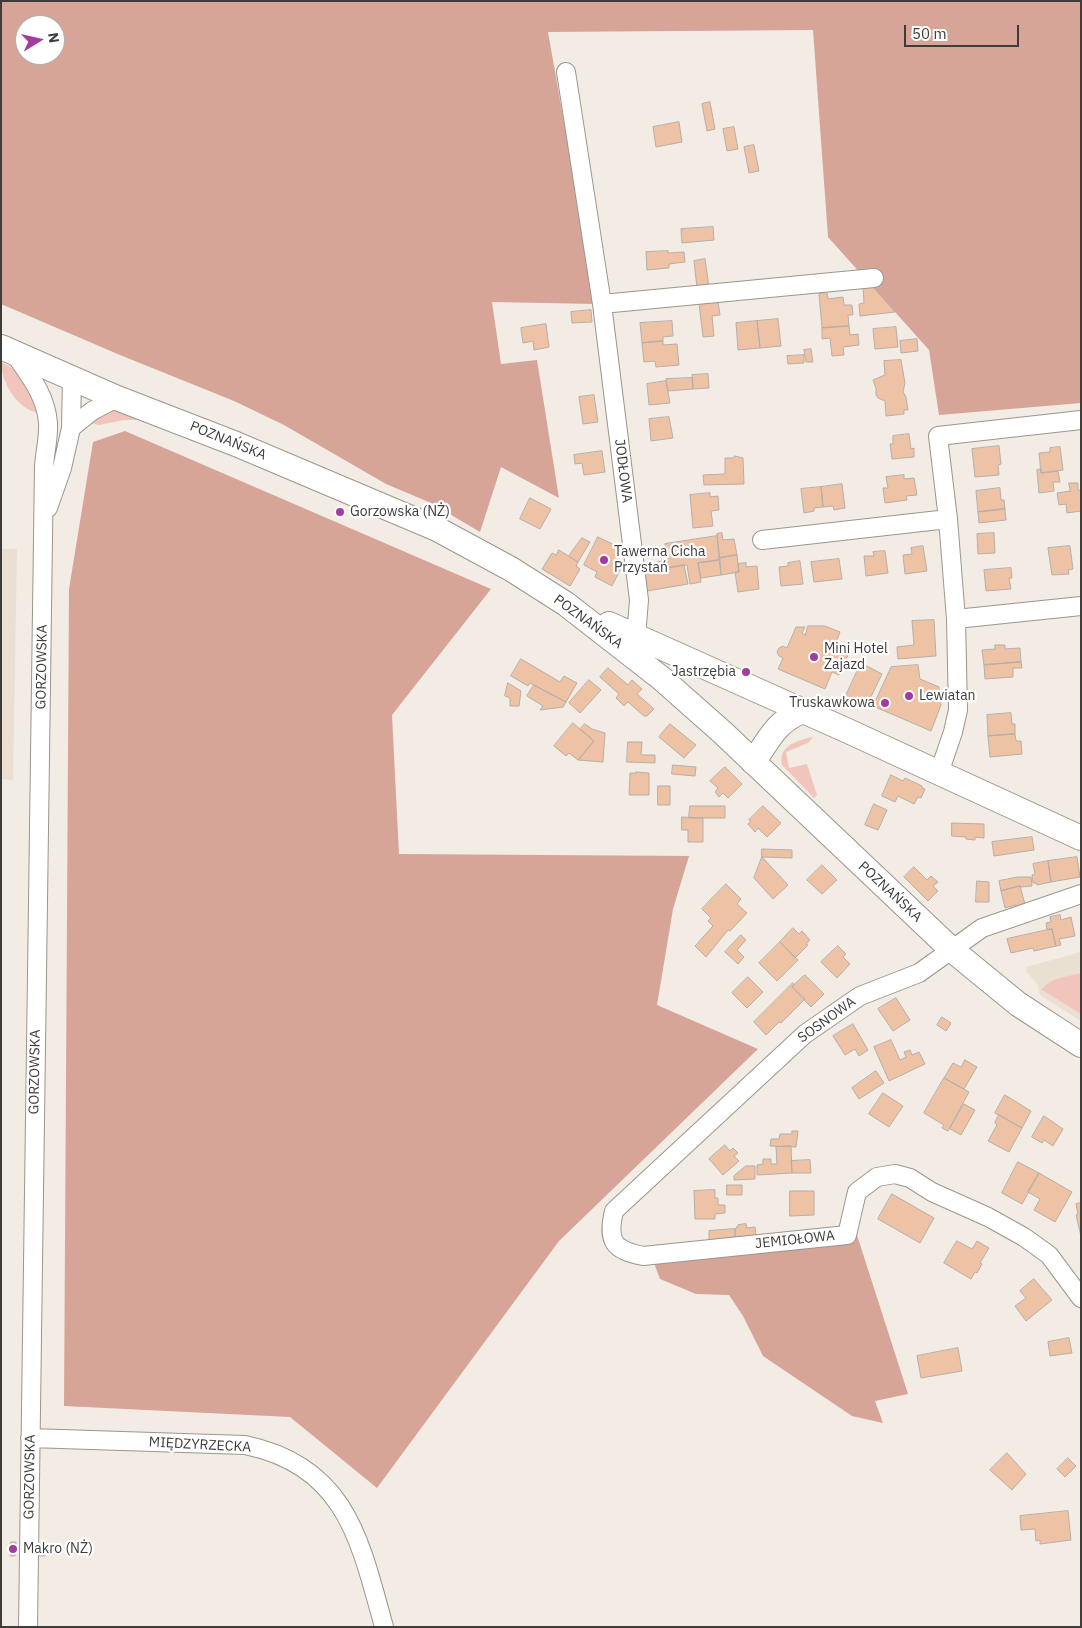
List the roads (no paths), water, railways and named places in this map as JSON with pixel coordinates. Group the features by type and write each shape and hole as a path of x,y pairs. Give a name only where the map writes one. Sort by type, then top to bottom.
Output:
{"street":[{"name":"JODŁOWA","path":"566,72 602,304 640,600 636,637"},
{"path":"602,304 874,278"},
{"name":"POZNAŃSKA","path":"7,350 117,398 236,444 437,529 504,565 566,604 661,678 722,732 952,950 1018,1004 1081,1045"},
{"name":"GORZOWSKA","path":"7,350 32,378 43,397 48,423 44,466 28,1627"},
{"name":"GORZOWSKA","path":"48,423 72,379"},
{"name":"GORZOWSKA","path":"44,518 62,468 71,428 72,379"},
{"path":"71,428 92,411 117,398"},
{"path":"940,773 958,710 956,619 948,519 938,436 1081,420"},
{"path":"762,540 948,519"},
{"path":"566,604 1081,838"},
{"path":"956,619 1081,606"},
{"path":"753,762 784,720 803,711"},
{"name":"SOSNOWA","path":"614,1211 805,1034 860,996 919,973 982,928 1081,894"},
{"name":"JEMIOŁOWA","path":"614,1211 610,1229 614,1242 625,1252 644,1256 846,1235 857,1192 878,1177 895,1174 910,1178 932,1192 988,1217 1024,1237 1049,1255 1081,1298"},
{"name":"MIĘDZYRZECKA","path":"30,1438 245,1445 285,1457 298,1464 320,1481 346,1513 357,1539 384,1627"}],"place":[{"name":"Gorzowska (NŻ)","path":"340,512"},
{"name":"Tawerna Cicha Przystań","path":"604,560"},
{"name":"Mini Hotel Zajazd","path":"814,657"},
{"name":"Jastrzębia","path":"746,672"},
{"name":"Lewiatan","path":"909,696"},
{"name":"Truskawkowa","path":"885,703"},
{"name":"Makro (NŻ)","path":"13,1549"}]}
